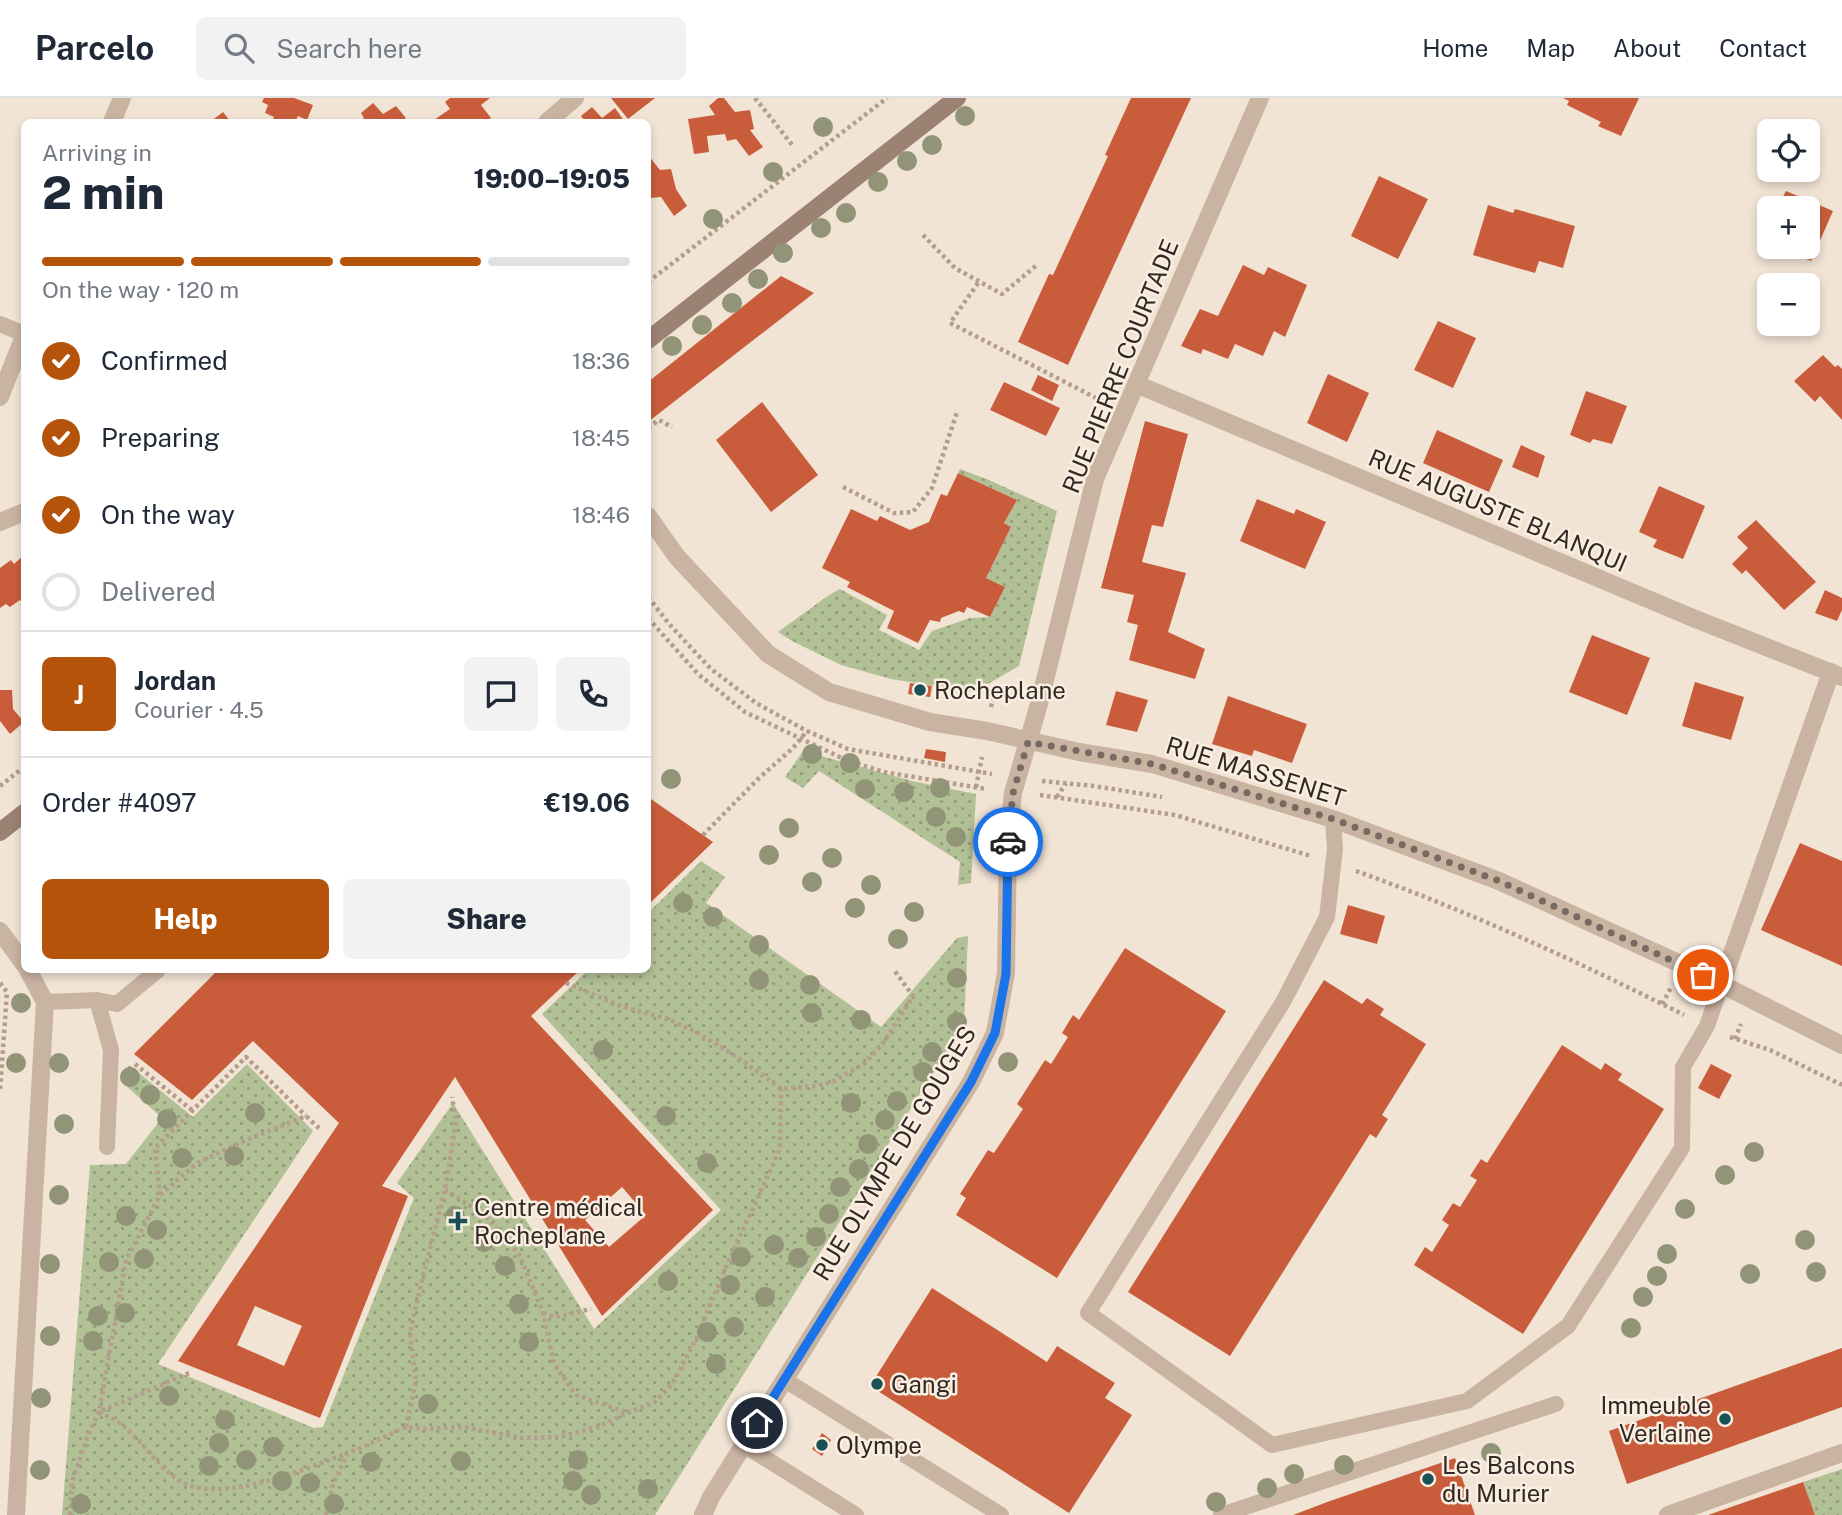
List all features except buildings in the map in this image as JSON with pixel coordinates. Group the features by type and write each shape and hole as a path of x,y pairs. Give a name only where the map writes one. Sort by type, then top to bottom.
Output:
{"main road":[{"path":"651,338 957,98"},
{"path":"0,832 21,815"}],"street":[{"path":"113,119 122,98"},
{"path":"550,119 575,98"},
{"name":"RUE PIERRE COURTADE","path":"1028,742 1095,479 1260,98"},
{"path":"0,397 21,343"},
{"name":"RUE AUGUSTE BLANQUI","path":"1136,384 1693,618 1836,675"},
{"path":"0,522 21,513"},
{"name":"RUE MASSENET","path":"651,520 677,557 768,654 829,692 930,722 1152,764 1333,819 1499,881 1685,966 1842,1045"},
{"path":"1721,985 1836,675"},
{"name":"RUE OLYMPE DE GOUGES","path":"704,1515 711,1497 971,1082 995,1033 1006,974 1008,841 1015,786 1028,742"},
{"path":"0,932 21,960"},
{"path":"16,1515 45,1002 29,973"},
{"path":"1668,1515 1842,1453"}],"lane":[{"path":"0,324 21,334"},
{"path":"1333,819 1335,849 1327,917 1283,1002 1087,1313 1272,1445 1467,1401 1568,1326 1682,1149 1683,1067 1710,1019 1721,985"},
{"path":"45,1002 97,1000 117,1004 154,973"},
{"path":"97,1000 111,1050 107,1147"},
{"path":"785,1380 1001,1515"},
{"path":"1221,1515 1556,1404"},
{"path":"744,1445 856,1515"}],"path":[{"path":"755,98 793,146"},
{"path":"651,280 887,98"},
{"path":"923,236 955,268 1002,294 1037,265"},
{"path":"978,283 950,323 1124,412"},
{"path":"843,487 894,513 913,512 932,488 957,412"},
{"path":"651,427 659,421 672,427"},
{"path":"651,601 711,669 756,702 807,731 848,749 1058,797 1175,815 1334,863 1418,893 1710,1019 1752,1030"},
{"path":"651,621 698,674 745,712 846,760 884,772 1015,786 1094,786 1162,797"},
{"path":"703,835 759,778 786,755 807,731"},
{"path":"0,786 21,769"},
{"path":"566,983 623,1007 668,1019 700,1034 743,1061 780,1089 826,1084 864,1064 884,1042 913,996 894,970"},
{"path":"1660,982 1734,1039 1770,1050 1842,1085"},
{"path":"0,983 7,992 0,1091"},
{"path":"160,1195 155,1148 246,1057 321,1130"},
{"path":"111,1061 130,1060 193,1111"},
{"path":"99,1412 119,1423 182,1483 205,1490 242,1488 346,1454 405,1427 466,1427 522,1438 559,1437 598,1427 655,1402 672,1384 696,1339 779,1149 780,1089"},
{"path":"405,1427 416,1381 410,1333 445,1190 456,1122 452,1097"},
{"path":"70,1515 72,1482 99,1412 127,1260 160,1195 196,1164 237,1143 306,1116"},
{"path":"445,1190 485,1216 520,1256 543,1313 554,1364 576,1395 627,1413"},
{"path":"543,1313 556,1317 591,1309"},
{"path":"99,1412 189,1373"},
{"path":"326,1515 333,1484 346,1454"}],"green space":[{"path":"960,469 1057,511 1019,666 974,692 891,679 841,665 778,632 840,589 887,615 879,630 919,650 932,631 970,618 990,617 1005,587 986,578 1011,527 1004,523 1017,500 958,473"},
{"path":"803,751 912,781 976,794 971,883 958,885 960,862 819,771 803,788 785,777"},
{"path":"701,861 725,877 706,903 881,1027 957,938 968,936 964,1024 655,1515 62,1515 90,1165 126,1164 162,1118 123,1083 129,1065 193,1117 247,1064 313,1131 158,1364 314,1428 323,1427 414,1198 397,1183 453,1103 594,1329 721,1210 542,1014 585,973 651,973 651,910"},
{"path":"1842,1469 1842,1515 1815,1515 1803,1482"}],"way so far":[{"path":"1008,842 1016,778 1028,742 1152,764 1333,819 1499,881 1703,975"}],"place":[{"name":"Rocheplane","path":"920,690"},
{"name":"Centre médical Rocheplane","path":"458,1221"},
{"name":"Gangi","path":"877,1384"},
{"name":"Immeuble Verlaine","path":"1725,1419"},
{"name":"Olympe","path":"822,1445"},
{"name":"Les Balcons du Murier","path":"1428,1479"}],"route":[{"path":"757,1423 971,1082 995,1033 1006,974 1008,842"}]}
